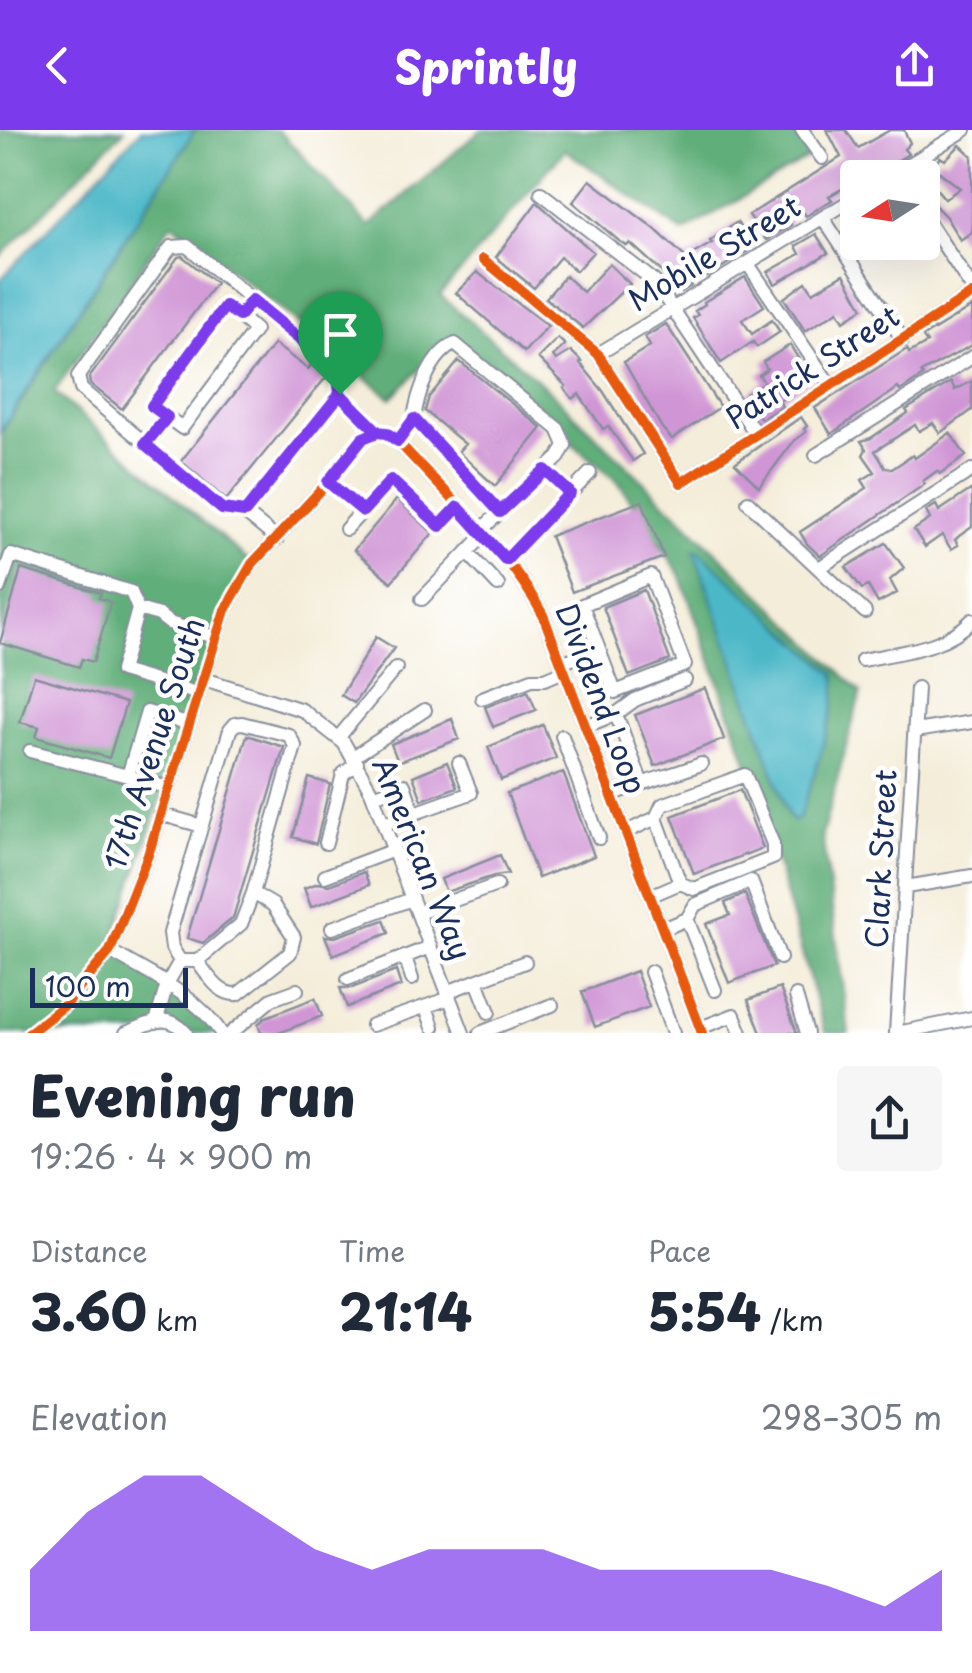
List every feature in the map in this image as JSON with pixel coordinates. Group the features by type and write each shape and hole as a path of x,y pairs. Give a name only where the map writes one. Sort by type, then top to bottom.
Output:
{"street":[{"path":"802,130 822,158"},
{"path":"919,160 965,130"},
{"path":"541,193 654,281 756,434"},
{"name":"Mobile Street","path":"598,354 840,207"},
{"path":"823,218 903,340"},
{"path":"940,240 972,291"},
{"path":"277,539 245,512 222,509 80,389 78,376 171,248 186,246 330,364 338,373 340,394 378,432"},
{"path":"483,259 598,354"},
{"path":"748,264 830,385"},
{"name":"Patrick Street","path":"598,354 681,483 972,291"},
{"path":"239,316 252,300"},
{"path":"225,306 255,330 182,428 167,417 152,406 225,306"},
{"path":"398,441 414,419 416,404 436,360 454,344 558,429 565,445 560,457 500,512 422,599"},
{"path":"816,456 972,358"},
{"path":"245,512 340,394"},
{"path":"145,444 167,417"},
{"path":"414,419 500,512"},
{"name":"Dividend Loop","path":"378,432 398,441 506,560 532,595 701,1030"},
{"name":"17th Avenue South","path":"29,1033 65,1005 110,951 160,814 225,610 252,564 363,438 378,432"},
{"path":"545,470 570,493"},
{"path":"819,568 972,470"},
{"path":"506,560 590,472"},
{"path":"346,529 391,480 440,526 458,507"},
{"path":"328,482 363,511"},
{"path":"748,502 865,612"},
{"path":"467,552 498,585"},
{"path":"0,587 11,555 132,592 138,609 120,671 196,693"},
{"path":"651,576 684,665 615,692 598,649 582,606 651,576"},
{"path":"138,609 159,615 169,624 215,638"},
{"path":"862,660 940,642 972,620"},
{"path":"482,698 532,679 545,679 598,649"},
{"path":"338,738 396,668"},
{"name":"American Way","path":"201,678 302,710 338,738 355,760 374,796 463,1033"},
{"path":"586,726 616,714 634,700 685,680"},
{"name":"Clark Street","path":"897,1033 917,688"},
{"path":"326,843 344,774 355,760 425,710"},
{"path":"128,776 147,712 187,724"},
{"path":"616,714 641,782"},
{"path":"915,731 972,722"},
{"path":"242,723 289,735 294,746 253,893 240,924 197,961 180,961 172,948 170,932 230,730 242,723"},
{"path":"562,736 599,838"},
{"path":"30,751 168,788"},
{"path":"571,761 595,752"},
{"path":"384,824 470,793 459,763"},
{"path":"589,811 641,782 655,782 701,764"},
{"path":"626,832 656,818 662,805 745,775 773,844 773,858 694,889 680,883 656,818"},
{"path":"374,796 404,784 414,813"},
{"path":"160,814 202,826"},
{"path":"324,876 394,850"},
{"path":"906,887 972,876"},
{"path":"662,929 688,919 695,905 751,881 780,958"},
{"path":"650,896 680,883"},
{"path":"418,913 496,884"},
{"path":"197,961 224,992 238,994 290,953 294,937 273,905 253,893"},
{"path":"332,928 412,899"},
{"path":"688,919 715,990"},
{"path":"348,978 430,947"},
{"path":"110,951 198,1006 221,1033"},
{"path":"404,957 412,978"},
{"path":"156,1022 167,984 180,961"},
{"path":"372,1025 426,1007 526,962"},
{"path":"651,972 670,1027 694,1012"},
{"path":"477,981 489,1012"},
{"path":"231,1033 272,999 297,990"},
{"path":"661,1002 686,992"},
{"path":"796,996 808,1033"},
{"path":"480,1033 497,1030 552,1005"},
{"path":"426,1007 433,1027"},
{"path":"701,1030 734,1015 740,1033"},
{"path":"126,1033 165,1018 177,1022 186,1033"},
{"path":"897,1033 972,1018"}],"green space":[{"path":"0,130 124,130 0,257"},
{"path":"195,130 278,130 369,226 481,130 791,130 812,156 683,232 565,150 440,295 552,393 861,692 822,835 849,1033 825,1033 748,764 680,574 619,483 449,340 391,398 172,223 54,392 252,564 225,610 110,950 182,993 220,1033 0,1033 2,431"}],"water":[{"path":"141,130 195,130 0,432 0,280"},
{"path":"694,550 835,674 834,703 799,819 792,821 789,817"}],"building":[{"path":"827,130 846,130 858,148 890,130 904,130 910,143 904,149 908,154 898,160 840,160 840,190 829,196 832,200 806,216 803,211 788,220 791,225 766,240 749,215 841,157"},
{"path":"960,145 972,156 972,232 960,240 940,211 940,193 945,199 960,188 940,172 938,160 940,157 945,160"},
{"path":"590,180 686,258 737,222 753,248 706,277 703,272 688,281 691,286 681,292 630,243 627,246 619,241 573,202"},
{"path":"537,202 593,252 576,271 560,257 534,288 496,257"},
{"path":"816,234 828,253 775,284 768,272 800,254 796,246"},
{"path":"182,256 216,283 122,409 90,384 89,378"},
{"path":"609,264 630,284 583,328 546,298 565,276 583,292"},
{"path":"477,272 548,326 524,352 456,293"},
{"path":"844,274 863,308 844,321 838,311 805,331 784,298 806,282 813,292"},
{"path":"745,277 764,306 742,320 752,334 772,320 780,332 757,347 753,342 721,363 693,318 704,302"},
{"path":"972,307 972,345 921,373 923,376 900,391 898,388 831,434 815,408 907,349 909,353 927,343 923,337"},
{"path":"666,324 720,407 672,439 624,362 650,346 645,337"},
{"path":"558,338 565,345 553,356 556,360 571,351 582,362 643,454 633,461 608,426 603,429 579,394 573,399 566,386 538,358"},
{"path":"274,344 308,369 313,363 327,376 226,500 181,461"},
{"path":"790,345 811,379 761,419 746,394 764,382 759,375 767,369 763,362"},
{"path":"459,361 542,428 495,486 458,452 465,444 425,411 429,397"},
{"path":"972,381 972,410 940,433 933,423 919,431 915,425 875,451 885,467 892,469 950,433 966,456 940,474 937,471 923,481 925,484 820,556 807,544 800,532 867,488 862,480 875,472 863,455 866,449 861,441 951,382 955,390"},
{"path":"801,417 806,432 794,441 759,487 735,463"},
{"path":"972,489 972,527 955,540 958,545 951,549 942,535 925,547 914,530 930,519 926,511 936,505 939,511"},
{"path":"397,499 433,533 391,582 354,550"},
{"path":"642,501 664,557 572,592 550,536"},
{"path":"886,543 904,568 890,580 897,593 878,603 868,586 862,589 846,567"},
{"path":"21,569 101,593 99,598 111,602 93,662 82,659 79,667 0,643"},
{"path":"644,590 670,660 629,676 603,607"},
{"path":"376,637 394,648 354,703 341,695"},
{"path":"34,676 126,703 109,758 36,737 39,727 20,722"},
{"path":"705,688 724,739 655,766 635,715"},
{"path":"528,691 536,710 493,727 485,707"},
{"path":"452,719 459,739 398,762 391,744"},
{"path":"543,725 556,758 501,780 488,747"},
{"path":"247,735 284,747 233,918 203,943 187,938"},
{"path":"447,762 457,787 422,800 413,776"},
{"path":"563,772 594,856 538,878 507,793"},
{"path":"309,778 330,784 316,844 293,837"},
{"path":"740,790 763,848 694,874 672,816"},
{"path":"500,855 508,874 446,892 441,879"},
{"path":"364,872 369,885 311,907 304,888 318,883 329,885"},
{"path":"745,894 774,966 729,983 706,924 730,915 725,903"},
{"path":"384,920 389,933 333,955 325,936 335,937"},
{"path":"396,971 401,986 347,1007 340,988 352,988"},
{"path":"636,971 649,1007 595,1027 582,992"},
{"path":"780,988 797,1033 761,1033 748,1000"},
{"path":"315,998 322,1016 279,1033 261,1033 258,1024 266,1017"}],"cycle path":[{"path":"483,259 598,354 681,483 972,294"},
{"path":"29,1033 65,1005 110,951 148,855 225,610 252,564 335,475 363,438 378,432 394,437 474,522 512,567 543,615 702,1033"}],"route":[{"path":"340,394 245,512 222,509 145,444 167,417 152,406 225,306 239,316 252,300 330,364 338,373 340,394 378,432 363,438 328,482 363,511 391,480 440,526 458,507 506,560 570,493 545,470 500,512 414,419 398,441 378,432 352,403 340,394"}]}
